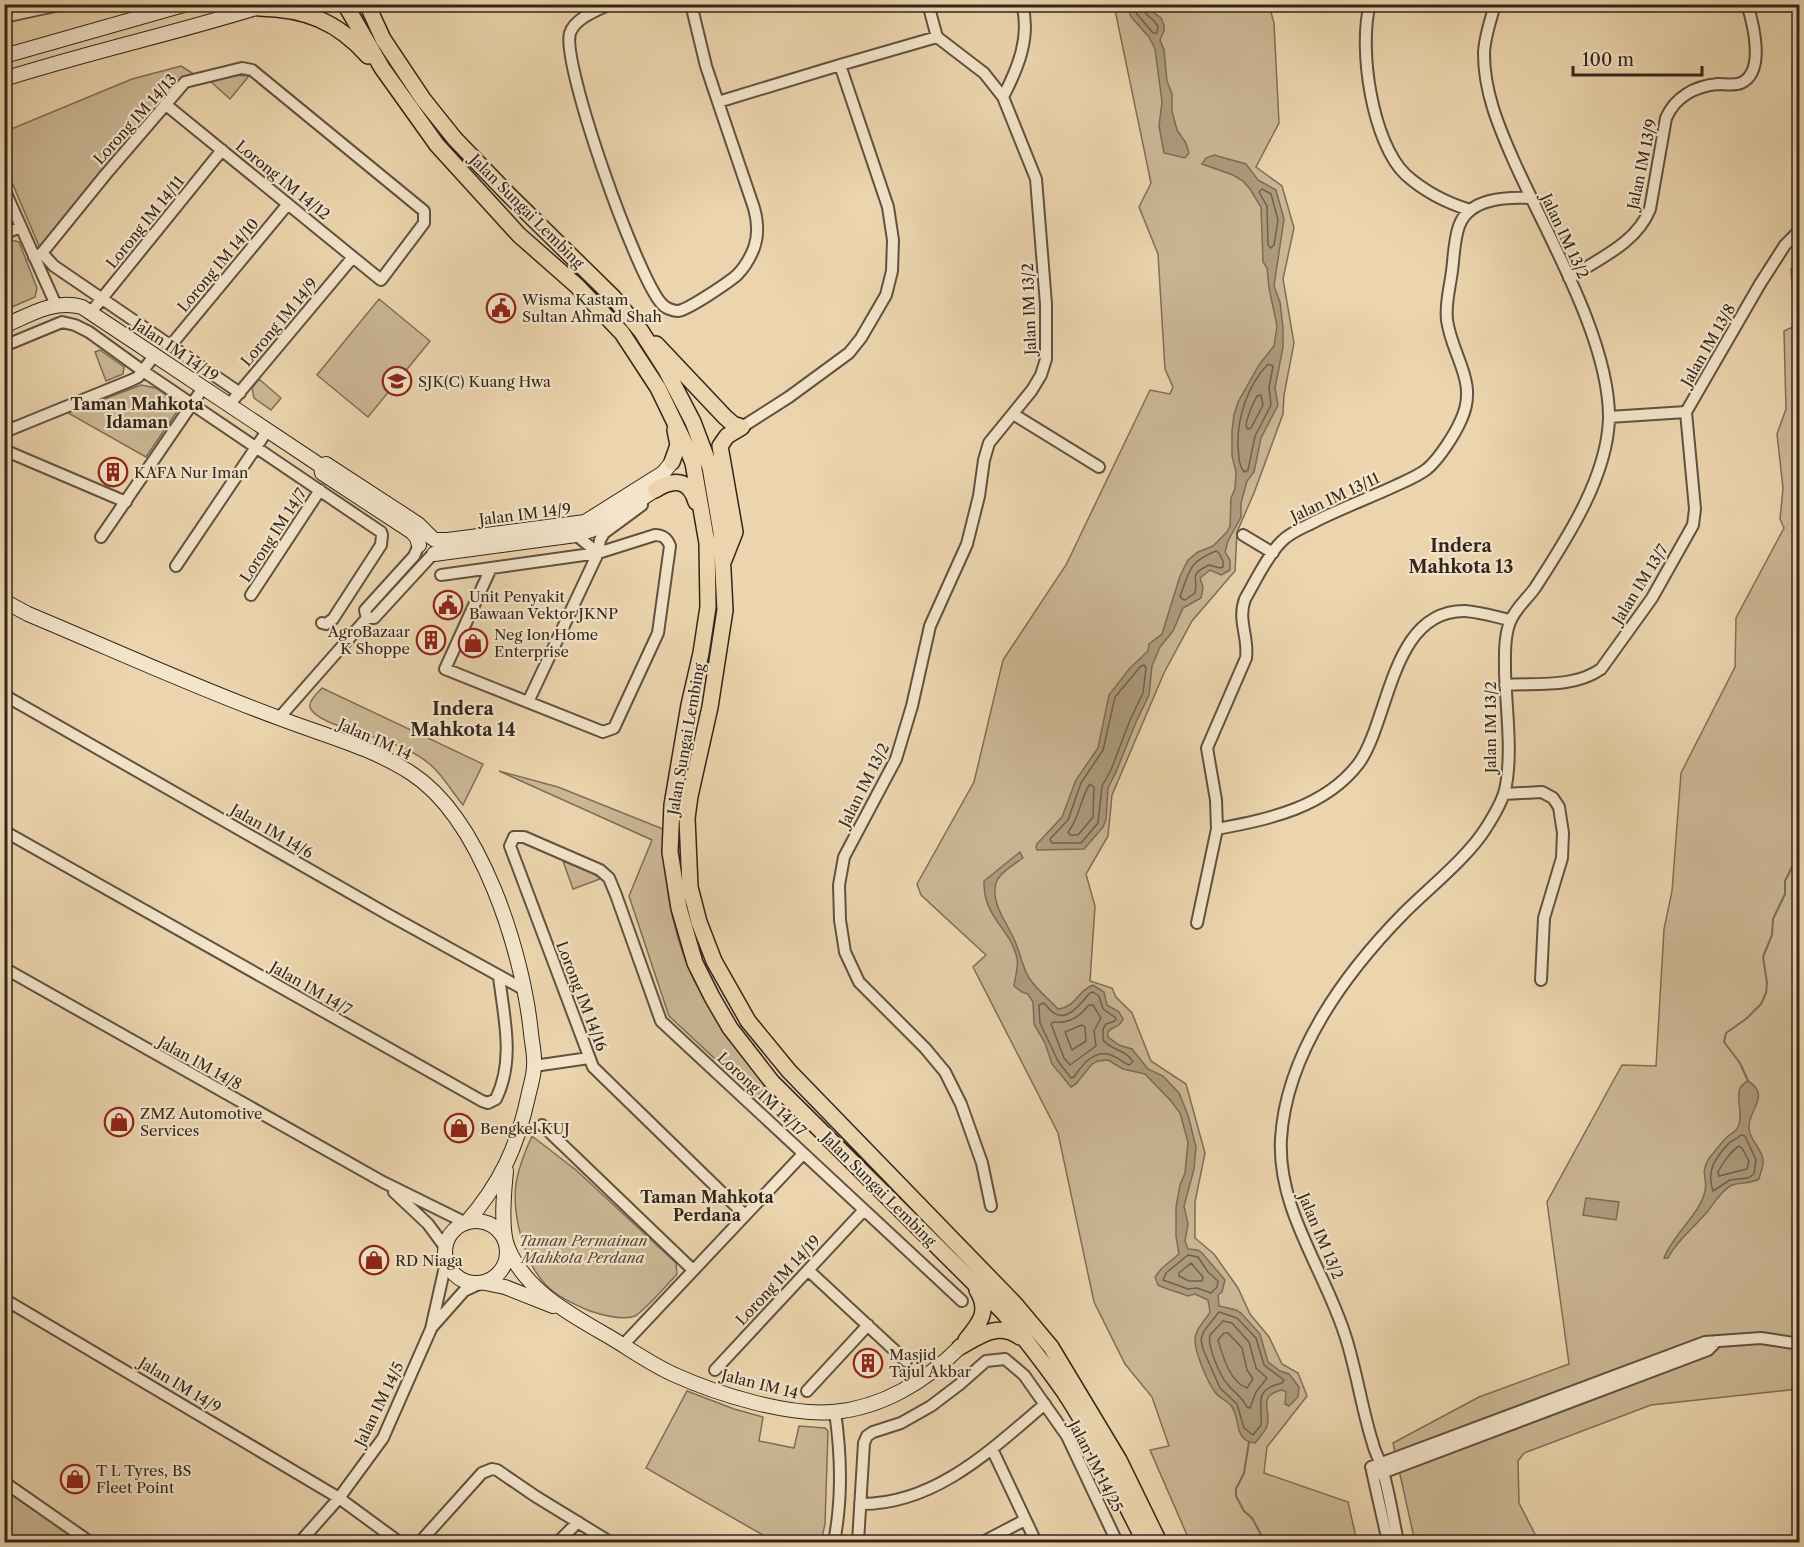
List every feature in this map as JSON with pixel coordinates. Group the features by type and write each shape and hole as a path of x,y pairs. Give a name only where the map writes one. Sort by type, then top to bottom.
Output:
{"main road":[{"name":"Jalan Sungai Lembing","path":"345,4 382,68 437,145 519,234 577,286 622,333 658,388 693,463 707,543 708,607 672,805 669,852 679,908 695,963 712,997 730,1028 772,1082 1004,1313 1066,1395 1145,1542"},
{"name":"Jalan Sungai Lembing","path":"367,4 383,39 423,99 455,139 613,297 641,331 666,370 693,422 710,466 724,560 725,610 710,707 687,819 690,887 699,922 714,961 748,1021 789,1071 1015,1304 1051,1347 1119,1460 1159,1542"},
{"path":"264,6 291,10 321,20 340,30 382,68"},
{"path":"641,331 668,354 724,417 742,427"},
{"path":"672,462 678,445 673,419"},
{"path":"724,560 735,532 720,446 727,436 742,427"},
{"path":"655,490 672,482 680,483 691,490 707,543"},
{"path":"960,1347 983,1316 981,1295 974,1285"},
{"path":"960,1347 986,1332 997,1329 1010,1331 1027,1342"}],"street":[{"path":"4,17 64,4"},
{"path":"4,56 187,4"},
{"path":"610,4 581,20 571,31 570,43 577,84 604,172 648,280 663,305 678,311 737,275 747,263 758,234 754,208 706,66 691,4"},
{"path":"718,102 937,37 928,4"},
{"path":"1003,97 1014,75 1023,46 1026,25 1022,4"},
{"path":"1370,4 1365,32 1366,61 1376,115 1386,144 1405,174 1419,185 1454,205 1470,210 1492,200 1510,197 1530,198"},
{"name":"Jalan IM 13/2","path":"1388,1542 1373,1447 1346,1336 1287,1193 1281,1152 1283,1115 1296,1070 1317,1024 1374,947 1477,841 1488,826 1504,794 1508,756 1504,652 1510,620 1534,588 1566,537 1592,488 1607,437 1609,417 1601,362 1595,342 1569,278 1530,198 1496,120 1490,100 1484,49 1495,4"},
{"name":"Jalan IM 13/9","path":"1569,278 1634,236 1646,219 1650,209 1666,118 1672,106 1695,89 1717,84 1741,83 1751,74 1756,40 1747,4"},
{"path":"4,79 64,60 264,6"},
{"name":"Jalan IM 13/2","path":"937,37 984,73 1003,97 1035,180 1048,339 1046,359 1041,375 989,443 967,544 930,626 912,706 896,759 844,857 839,885 842,939 859,982 925,1048 945,1072 961,1104 982,1163 991,1206"},
{"path":"4,44 16,45 68,38"},
{"path":"742,427 789,397 849,353 861,339 886,296 892,271 893,240 888,207 840,65"},
{"name":"Lorong IM 14/13","path":"38,255 185,82 242,68 252,70 424,211 424,223 381,280"},
{"name":"Lorong IM 14/12","path":"165,104 381,280"},
{"name":"Lorong IM 14/11","path":"91,312 222,150"},
{"path":"4,189 20,227 38,255 56,305 4,326"},
{"name":"Lorong IM 14/10","path":"171,345 288,204"},
{"name":"Jalan IM 13/11","path":"1197,923 1217,829 1216,800 1207,755 1208,742 1246,658 1248,646 1242,625 1242,607 1281,542 1291,534 1412,478 1428,468 1461,421 1468,399 1467,382 1462,363 1450,338 1446,307 1456,238 1460,223 1470,210"},
{"path":"4,234 20,227"},
{"name":"Jalan IM 13/8","path":"1686,412 1760,284 1785,245 1800,230"},
{"path":"38,255 240,393"},
{"name":"Lorong IM 14/9","path":"229,405 353,257"},
{"name":"Jalan IM 14/19","path":"56,305 78,306 91,312 321,466"},
{"path":"4,346 62,322 75,324 375,527 382,535 381,545 333,619 326,624 322,623"},
{"path":"4,432 132,380 143,371 154,356"},
{"path":"101,537 203,388"},
{"path":"1609,417 1686,412"},
{"name":"Jalan IM 13/7","path":"1505,685 1564,682 1591,676 1601,669 1652,598 1693,525 1695,508 1686,412"},
{"path":"1013,414 1099,467"},
{"path":"176,566 267,431"},
{"path":"4,450 126,502"},
{"name":"Jalan IM 14/9","path":"434,538 448,540 585,522 663,473 672,462"},
{"path":"279,718 367,618 374,618 433,555 438,546 434,538 418,524 326,464 321,466 322,473 412,532 417,538 422,554 433,555"},
{"name":"Lorong IM 14/7","path":"251,595 320,490"},
{"path":"528,702 598,553 600,540 604,533 650,500 655,490"},
{"name":"Jalan IM 14/9","path":"433,555 576,535 597,528 655,490"},
{"path":"441,575 598,553 655,534 662,535 670,546 658,633 614,728 603,732 446,669 491,568"},
{"path":"576,535 598,553"},
{"path":"1243,535 1273,553"},
{"path":"367,618 365,610 414,555 422,539 434,538"},
{"path":"4,601 28,614"},
{"path":"4,610 28,614"},
{"path":"1217,829 1280,815 1331,791 1358,764 1367,749 1404,653 1417,634 1429,623 1456,612 1467,611 1510,620"},
{"name":"Jalan IM 14","path":"28,614 387,760 412,774 432,791 454,816 478,856 499,902 515,946 525,990 534,1066 524,1116 507,1164"},
{"name":"Jalan IM 14/6","path":"4,695 525,990"},
{"path":"1504,794 1542,792 1553,798 1559,807 1563,833 1562,858 1544,918 1541,980"},
{"name":"Jalan IM 14/7","path":"4,831 488,1103 496,1099 499,1094 507,1059 508,1045 499,977"},
{"name":"Lorong IM 14/17","path":"512,839 516,836 524,837 600,870 610,881 661,1021 962,1301"},
{"name":"Lorong IM 14/16","path":"512,839 510,846 593,1067 746,1215"},
{"name":"Jalan IM 14/8","path":"4,968 383,1182 465,1223"},
{"path":"534,1066 589,1058"},
{"path":"542,1125 693,1270"},
{"path":"622,1345 803,1154"},
{"path":"431,1329 446,1262 445,1247 451,1234 465,1223 488,1196 507,1164"},
{"path":"431,1329 464,1291 496,1276 504,1266 507,1247 503,1208 507,1164"},
{"name":"Jalan IM 14/8","path":"383,1182 428,1224 445,1247"},
{"name":"Lorong IM 14/19","path":"715,1370 864,1210"},
{"path":"465,1223 481,1221 501,1233 524,1274 555,1305"},
{"path":"446,1262 449,1268 465,1282 504,1287 555,1305"},
{"path":"808,1269 906,1361"},
{"name":"Jalan IM 14/9","path":"4,1299 339,1498 399,1542"},
{"name":"Jalan IM 14","path":"555,1305 674,1375 724,1393 803,1411 835,1412 866,1406 904,1390 930,1374 960,1347"},
{"path":"807,1391 867,1325"},
{"name":"Jalan IM 14/5","path":"300,1542 339,1498 383,1438 431,1329"},
{"path":"1377,1470 1545,1406 1708,1350 1718,1341 1761,1338 1800,1344"},
{"name":"Jalan IM 14/25","path":"860,1504 864,1443 867,1436 901,1423 931,1406 986,1361 1005,1359 1024,1376 1067,1436 1117,1542"},
{"path":"858,1542 860,1504 878,1504 928,1489 956,1475 992,1449 1045,1404"},
{"path":"834,1542 838,1470 835,1412"},
{"path":"992,1449 1036,1542"},
{"path":"420,1542 482,1473 492,1469 610,1542"},
{"name":"Jalan IM 13/2","path":"1377,1470 1398,1542"},
{"path":"4,1482 90,1542"},
{"path":"983,1542 1025,1520"},
{"path":"558,1542 578,1522"}],"green space":[{"path":"1114,5 1269,5 1274,23 1279,123 1256,167 1282,186 1294,228 1283,279 1294,343 1284,395 1283,414 1237,532 1235,571 1192,621 1164,673 1112,795 1108,836 1086,874 1095,906 1090,981 1112,988 1116,997 1132,1013 1151,1061 1186,1084 1205,1153 1195,1202 1195,1238 1214,1254 1238,1288 1250,1314 1269,1337 1282,1364 1298,1373 1307,1396 1267,1447 1264,1473 1348,1502 1357,1542 1190,1542 1150,1450 1169,1446 1152,1397 1125,1364 1094,1302 1058,1133 973,967 986,955 921,895 917,884 974,782 1003,660 1066,565 1150,390 1170,394 1173,387 1165,369 1158,254 1139,207 1151,183"},
{"path":"181,66 200,78 185,82 42,253 5,166 4,132 132,79"},
{"path":"235,75 249,76 230,99 210,81"},
{"path":"11,240 19,242 37,288 35,297 5,310 5,243"},
{"path":"1799,260 1799,1389 1651,1405 1524,1453 1518,1461 1519,1503 1539,1542 1415,1542 1393,1443 1479,1397 1569,1364 1547,1202 1622,1065 1656,1066 1664,929 1672,891 1681,773 1735,667 1736,618 1784,528 1780,519 1783,488 1777,434 1786,409 1784,331 1795,326 1791,269"},
{"path":"379,299 430,341 368,417 317,375"},
{"path":"100,350 124,367 123,374 106,381 95,352"},
{"path":"259,379 281,398 271,410 254,398 252,388"},
{"path":"141,385 156,388 176,402 178,410 146,457 68,413"},
{"path":"322,688 483,764 463,805 427,761 401,747 325,720 313,712 310,702"},
{"path":"499,771 558,787 663,829 668,894 684,957 703,997 767,1087 756,1097 669,1016 629,896 652,840"},
{"path":"563,861 594,874 600,879 573,889"},
{"name":"Taman Permainan Mahkota Perdana","path":"532,1136 576,1170 676,1263 677,1274 635,1316 618,1318 606,1316 573,1303 547,1286 532,1265 521,1238 515,1195 519,1171"},
{"path":"687,1391 734,1409 763,1417 759,1441 794,1448 799,1426 825,1428 828,1431 825,1524 821,1542 775,1542 646,1468"},
{"path":"4,1489 82,1542 18,1542 5,1534"}],"water":[{"path":"1127,5 1144,5 1161,18 1164,25 1160,40 1164,50 1167,81 1172,94 1172,111 1177,130 1186,143 1189,153 1185,158 1164,153 1159,126 1162,102 1155,49 1149,37 1132,18"},
{"path":"1214,155 1246,164 1258,180 1276,190 1284,219 1274,286 1280,302 1283,328 1283,347 1275,388 1278,405 1261,438 1254,472 1247,481 1241,503 1241,517 1228,541 1225,552 1230,560 1230,570 1221,575 1210,570 1200,578 1203,587 1201,598 1183,608 1173,631 1160,647 1152,666 1149,695 1108,788 1106,819 1103,827 1084,849 1037,850 1037,844 1062,817 1076,780 1098,748 1109,695 1130,668 1148,651 1149,644 1162,634 1180,576 1188,560 1198,552 1213,546 1230,526 1231,498 1235,489 1236,472 1232,456 1234,415 1238,402 1259,365 1274,346 1277,326 1267,268 1263,262 1261,207 1243,181 1202,164 1206,158"},
{"path":"1020,852 1023,858 1000,876 996,883 995,898 1029,978 1058,1009 1069,1005 1093,985 1104,992 1107,1005 1119,1012 1123,1019 1120,1024 1108,1032 1108,1037 1119,1045 1132,1049 1148,1069 1163,1076 1179,1093 1188,1115 1196,1147 1194,1169 1184,1206 1188,1224 1185,1241 1188,1249 1202,1253 1225,1280 1222,1292 1218,1295 1219,1306 1241,1313 1260,1334 1268,1362 1280,1371 1289,1374 1299,1387 1298,1397 1289,1406 1285,1404 1286,1392 1282,1390 1269,1396 1267,1426 1255,1443 1243,1438 1240,1434 1235,1412 1215,1392 1199,1359 1195,1336 1210,1312 1208,1300 1195,1294 1188,1296 1162,1287 1158,1285 1155,1277 1179,1254 1176,1236 1176,1207 1185,1173 1188,1142 1180,1113 1145,1074 1123,1069 1108,1060 1092,1064 1071,1087 1052,1064 1045,1043 1034,1024 1033,1002 1028,994 1014,986 1017,958 1014,947 992,913 985,894 984,881"},
{"path":"1748,1081 1758,1092 1757,1104 1749,1122 1749,1129 1763,1160 1759,1179 1732,1185 1724,1190 1702,1218 1676,1245 1668,1258 1664,1258 1702,1199 1706,1187 1704,1173 1708,1160 1738,1127 1740,1090 1742,1085"},
{"path":"1586,1198 1619,1202 1616,1220 1583,1215"}],"waterway":[{"path":"1748,1081 1740,1063 1724,1042 1726,1033 1746,1019 1761,1004 1766,993 1767,983 1763,957 1772,935 1773,919 1785,894 1785,881 1795,861 1794,854 1800,849"},
{"path":"1249,1442 1244,1473 1236,1489 1236,1496 1244,1511 1252,1518 1265,1542"}],"place":[{"name":"Wisma Kastam Sultan Ahmad Shah","path":"501,308"},
{"name":"SJK(C) Kuang Hwa","path":"397,381"},
{"name":"KAFA Nur Iman","path":"113,472"},
{"name":"Unit Penyakit Bawaan Vektor JKNP","path":"448,605"},
{"name":"AgroBazaar K Shoppe","path":"431,640"},
{"name":"Neg Ion Home Enterprise","path":"473,643"},
{"name":"ZMZ Automotive Services","path":"119,1122"},
{"name":"Bengkel KUJ","path":"459,1128"},
{"name":"RD Niaga","path":"374,1260"},
{"name":"Masjid Tajul Akbar","path":"868,1363"},
{"name":"T L Tyres, BS Fleet Point","path":"75,1479"}],"district":[{"name":"Taman Mahkota Idaman","path":"137,413"},
{"name":"Indera Mahkota 13","path":"1461,556"},
{"name":"Indera Mahkota 14","path":"463,719"},
{"name":"Taman Mahkota Perdana","path":"707,1206"}]}
